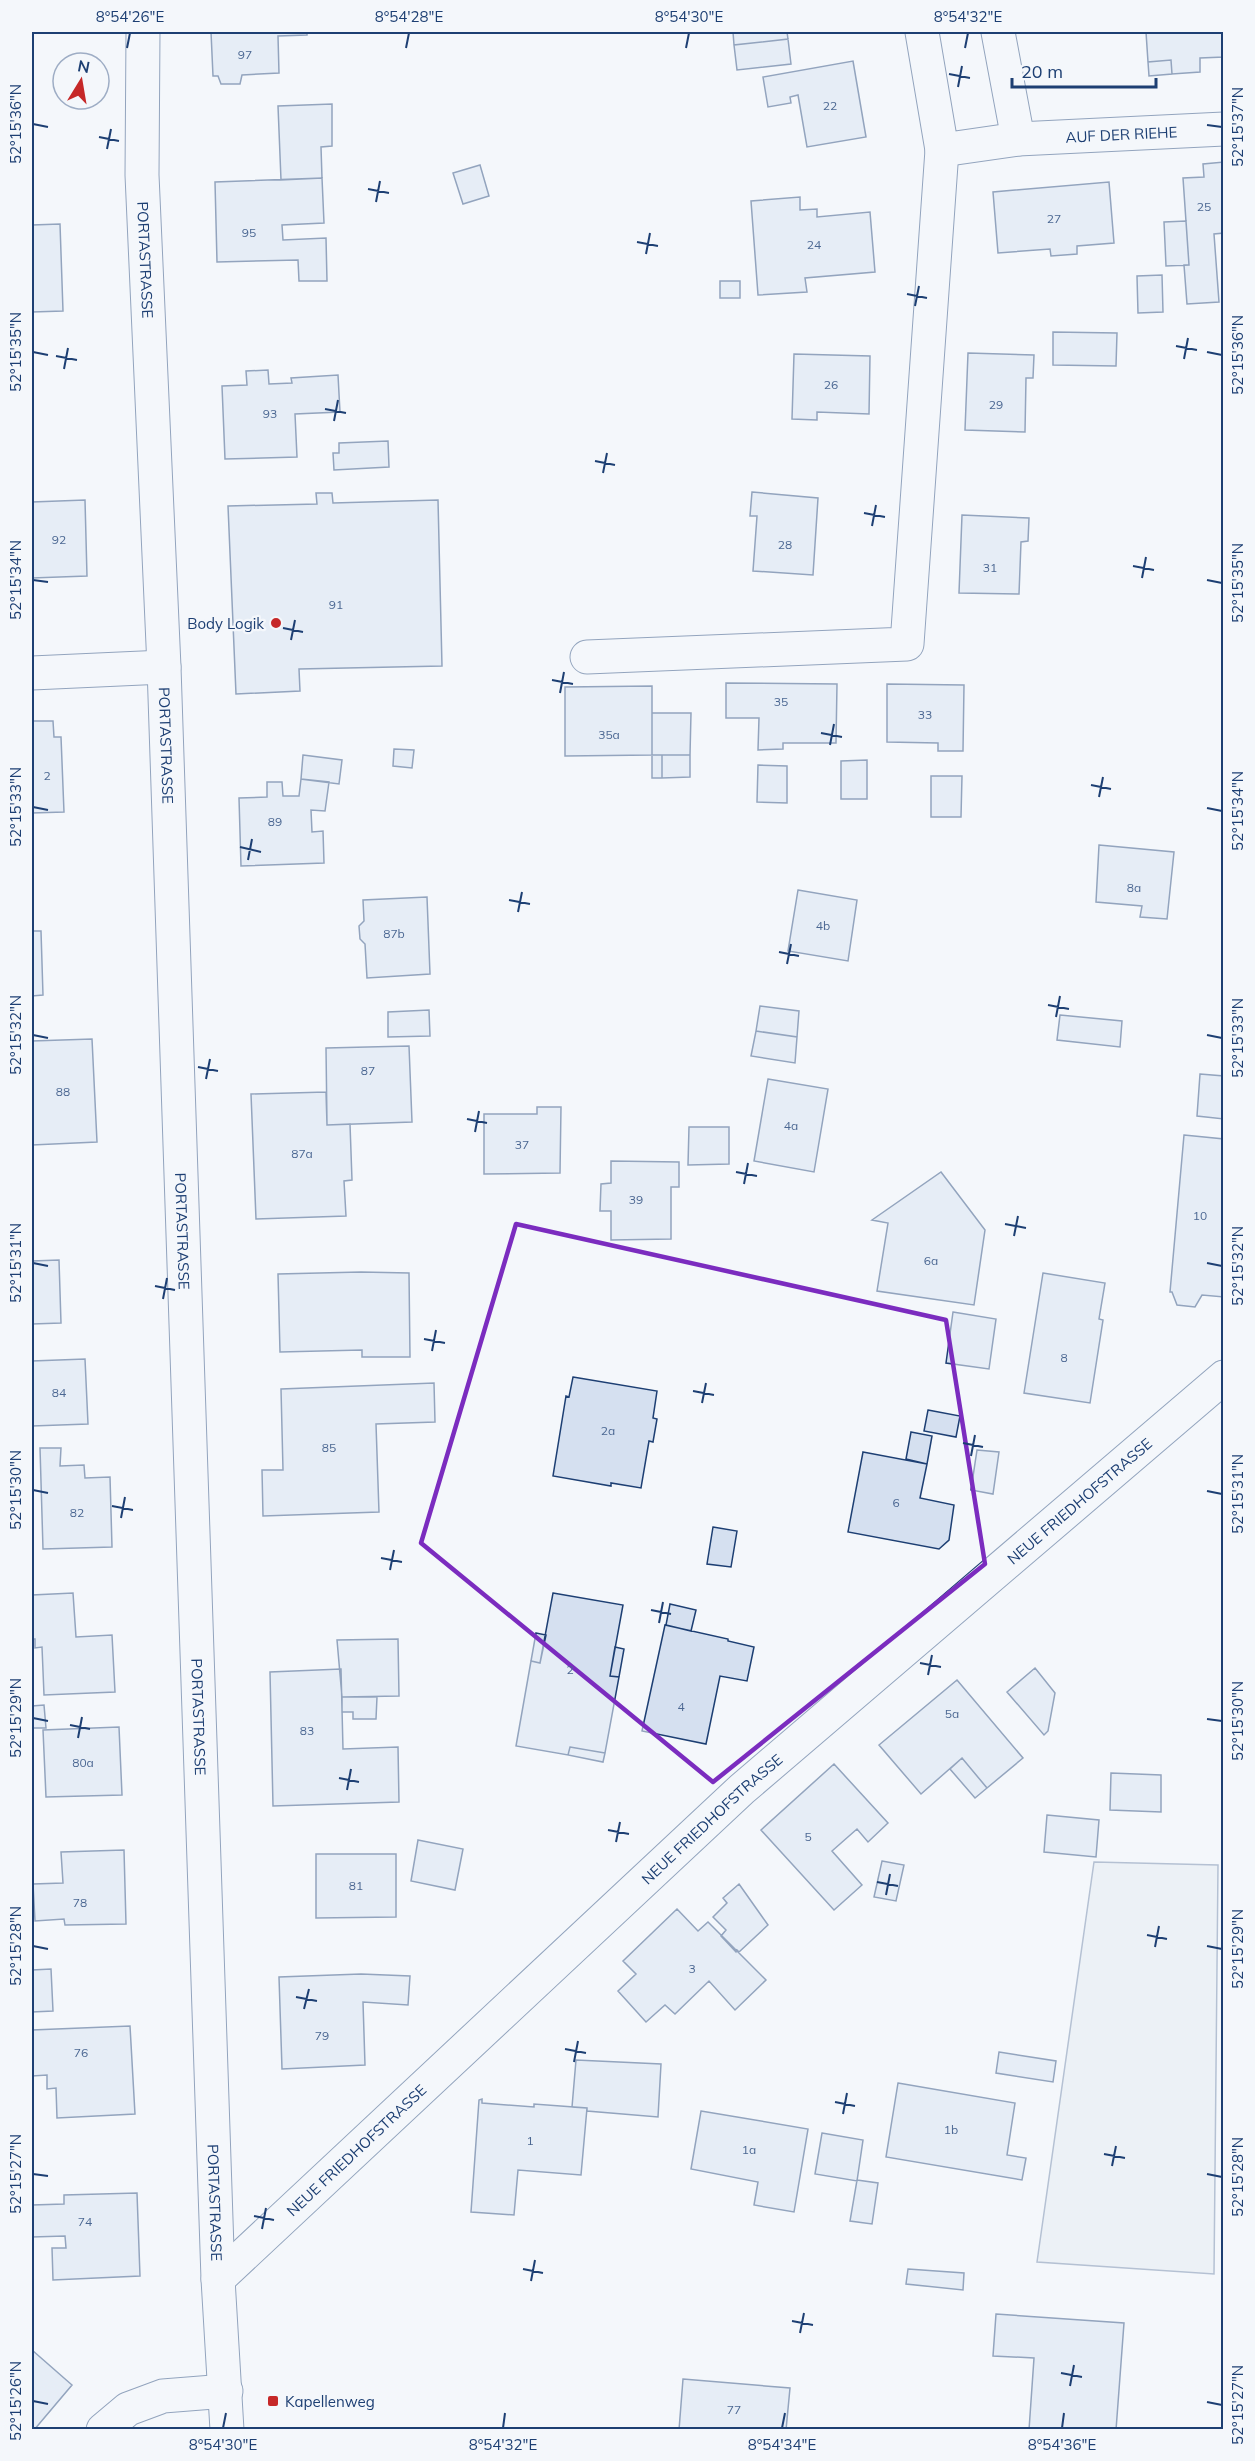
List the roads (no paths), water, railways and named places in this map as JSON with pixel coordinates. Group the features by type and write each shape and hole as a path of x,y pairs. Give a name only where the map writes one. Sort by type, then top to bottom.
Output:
{"street":[{"name":"PORTASTRASSE","path":"143,32 142,175 164,667 218,2279 227,2430"},
{"path":"587,657 907,644 942,150 922,32"},
{"path":"998,32 1018,139"},
{"name":"AUF DER RIEHE","path":"942,150 1018,139 1224,129"},
{"path":"32,673 164,667"},
{"name":"NEUE FRIEDHOFSTRASSE","path":"218,2279 742,1789 1224,1377"},
{"path":"103,2430 128,2409 163,2396 226,2391"}],"place":[{"name":"Body Logik","path":"276,623"},
{"name":"Kapellenweg","path":"273,2401"}]}
